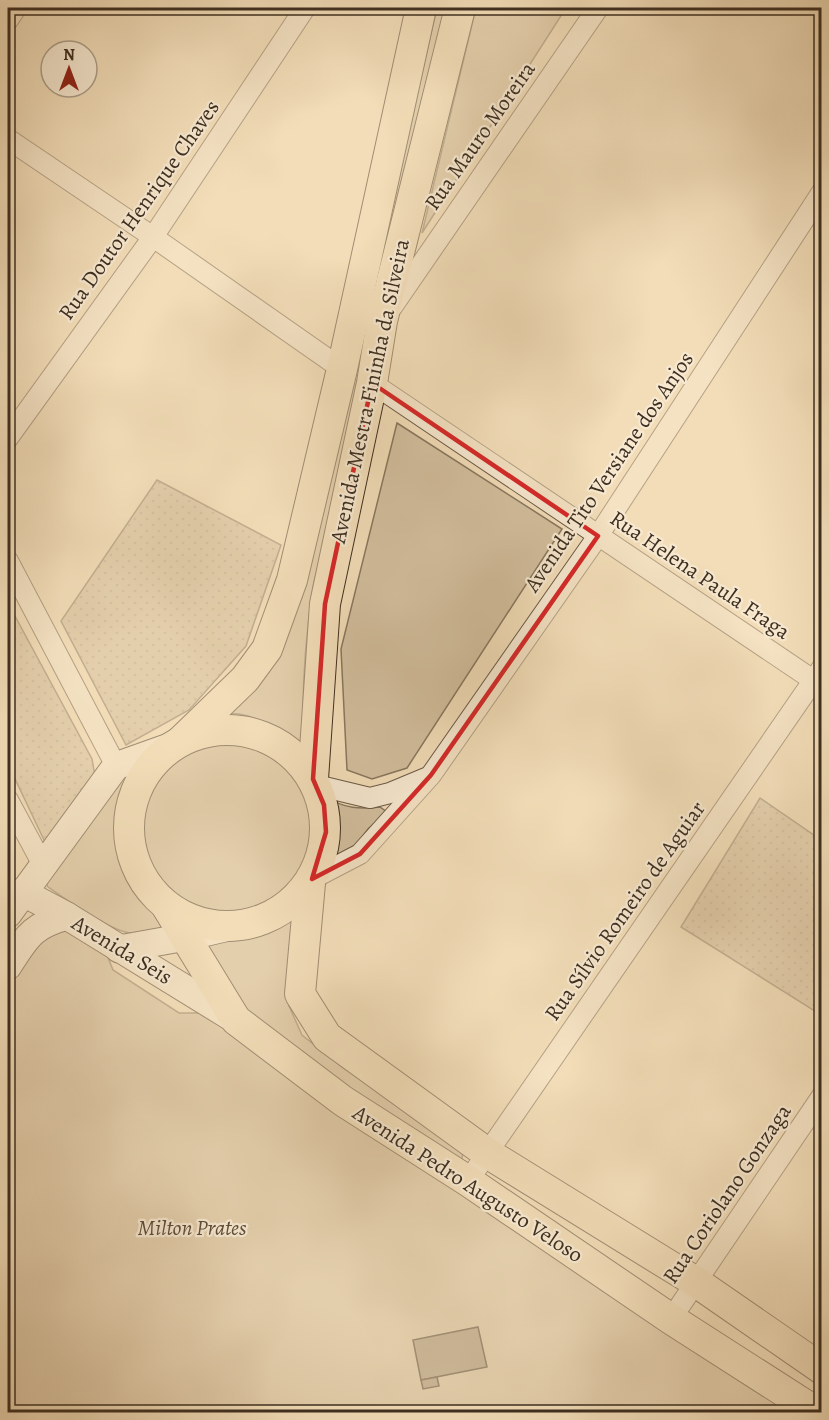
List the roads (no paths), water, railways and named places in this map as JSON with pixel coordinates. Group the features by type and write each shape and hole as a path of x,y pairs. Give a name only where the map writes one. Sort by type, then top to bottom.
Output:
{"main road":[{"name":"Avenida Mestra Fininha da Silveira","path":"178,743 245,680 267,649 292,580 342,369 421,8"},
{"name":"Avenida Mestra Fininha da Silveira","path":"314,782 326,604 372,383 382,321 460,8"},
{"path":"240,730 270,739 295,756 314,782 324,805 326,832 321,858 311,881 288,906 260,921 229,927 196,922 167,907 144,883 131,853 128,820 136,788 155,760 178,743 210,731 240,730"},
{"name":"Avenida Pedro Augusto Veloso","path":"311,881 300,994 327,1037 487,1153 696,1282 822,1369"},
{"name":"Avenida Pedro Augusto Veloso","path":"167,907 236,1020 343,1101 468,1180 671,1319 816,1413"}],"street":[{"path":"8,20 16,8"},
{"name":"Rua Doutor Henrique Chaves","path":"8,438 153,237 305,8"},
{"name":"Rua Mauro Moreira","path":"382,321 597,8"},
{"path":"8,139 342,369"},
{"name":"Avenida Tito Versiane dos Anjos","path":"311,881 360,854 431,776 598,536 822,192"},
{"name":"Rua Helena Paula Fraga","path":"372,383 598,536 819,678"},
{"path":"8,561 116,766"},
{"name":"Rua Sílvio Romeiro de Aguiar","path":"468,1180 819,678"},
{"path":"8,914 15,887 43,865 116,766 178,743"},
{"path":"314,782 370,798 390,793 431,776"},
{"path":"8,800 43,865"},
{"name":"Avenida Seis","path":"15,887 67,916 236,1020"},
{"path":"8,966 28,934 45,922 67,916"},
{"path":"119,949 229,927"},
{"name":"Rua Coriolano Gonzaga","path":"671,1319 822,1096"}],"park label":[{"name":"Milton Prates","path":"192,1228"}]}
